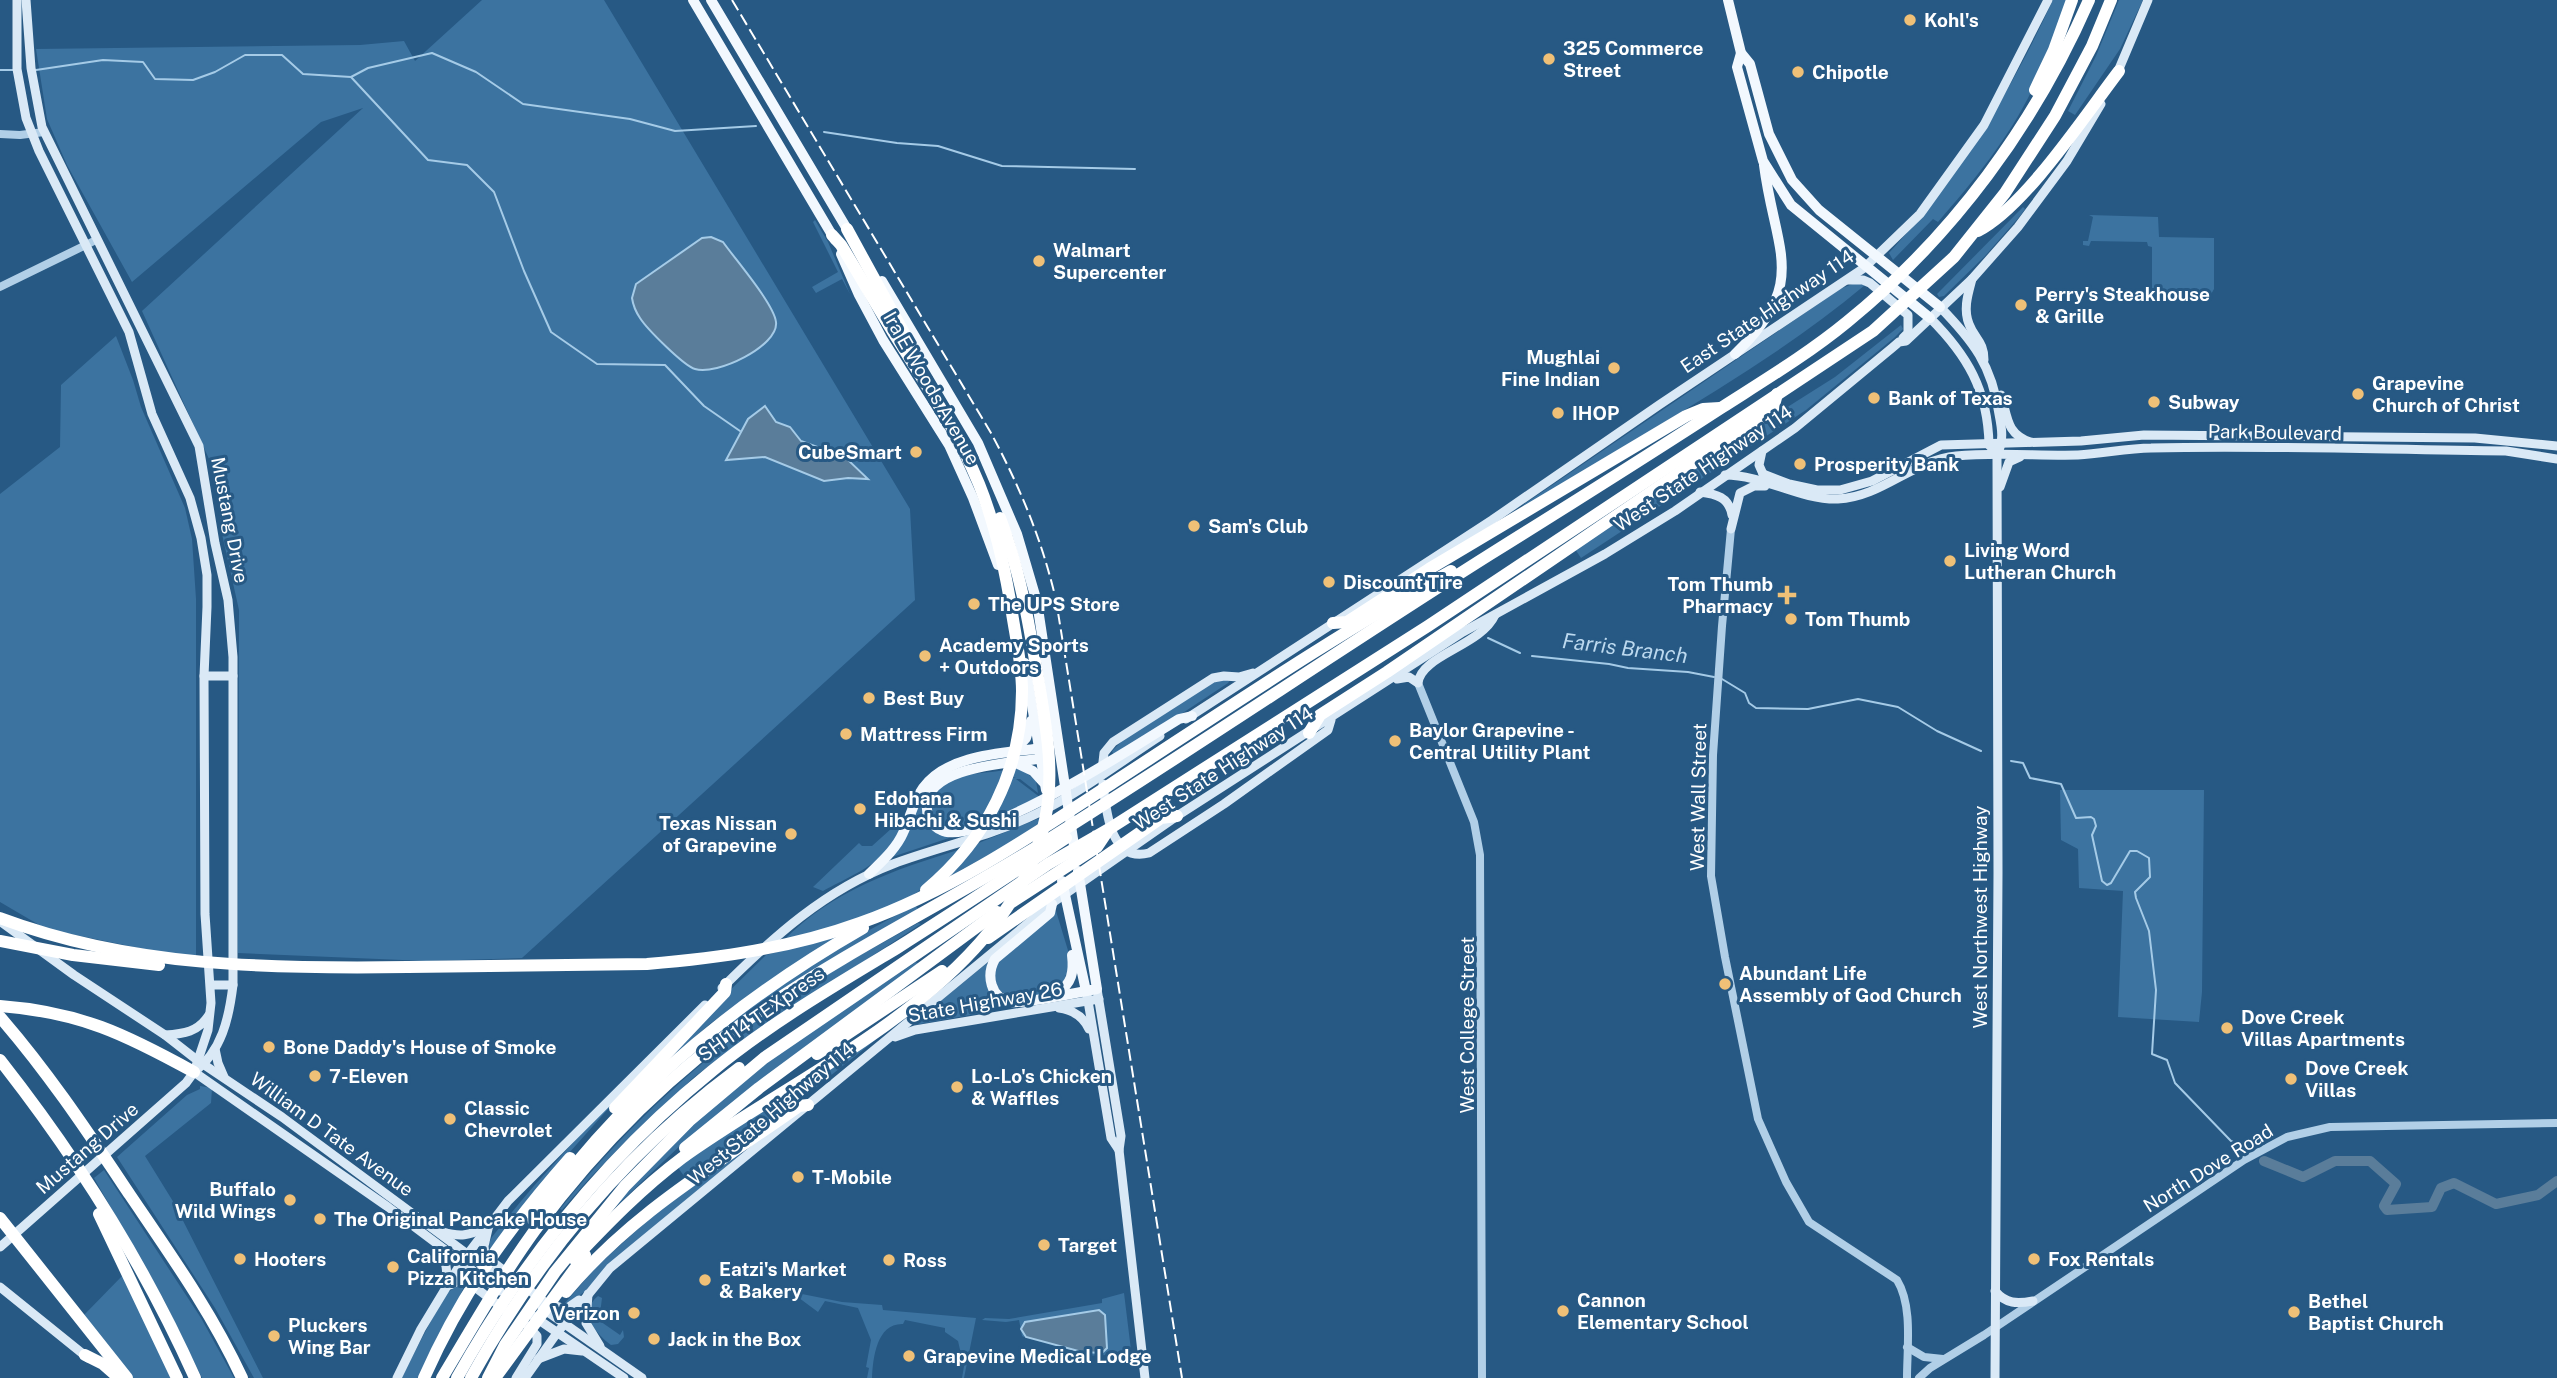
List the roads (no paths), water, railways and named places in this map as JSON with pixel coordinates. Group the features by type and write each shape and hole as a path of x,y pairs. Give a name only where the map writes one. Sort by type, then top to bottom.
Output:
{"highway":[{"path":"1977,190 1980,177 2024,111 2045,71 2072,0"},
{"path":"442,1378 495,1289 560,1197 627,1122 704,1054 770,1004 1165,765 1490,555 1566,509 1800,357 1845,324 1924,251 1977,190 2050,80 2089,0"},
{"path":"488,1378 527,1312 593,1223 653,1155 689,1121 785,1042 1109,829 1417,633 1873,331 1933,277 2005,193 2072,84 2111,0"},
{"path":"1972,234 1993,223 2033,182 2119,71"},
{"path":"452,1362 452,1349 497,1273 551,1194 627,1106 693,1044 759,993 927,890 962,856 988,820 1015,756 1022,691 1020,664 995,516 968,444 847,229"},
{"path":"527,1312 544,1297 572,1261 618,1213 656,1179 700,1146 885,1025 926,994 983,938 1027,874 1037,848 1049,792 1049,749 1026,607 1013,556 961,444 841,245 832,235"},
{"path":"1309,733 1320,715 1762,417 1773,409 1777,394"},
{"path":"1333,624 1347,622 1429,569 1686,416 1703,409 1721,408"},
{"path":"0,919 75,942 134,954 186,961 275,967 647,964 741,954 781,946 858,924 917,900 989,862 1045,840 1116,781 1372,616 1472,559 1490,555"},
{"path":"768,1082 779,1079 1054,899 1141,836 1161,818 1177,816"},
{"name":"SH 114 TEXpress","path":"457,1378 491,1319 546,1239 611,1164 674,1103 713,1070 774,1026 1045,840"},
{"path":"495,1378 599,1237 635,1196 699,1135 1050,870"},
{"path":"0,941 74,956 133,963 265,971 275,967"},
{"name":"SH 114 TEXpress","path":"471,1378 500,1328 554,1249 645,1146 681,1113 760,1052 891,964 908,961"},
{"path":"424,1378 462,1300 507,1233 640,1079 725,992 726,984"},
{"path":"0,1006 73,1016 198,1066"},
{"path":"0,1017 47,1075 188,1281 242,1378"},
{"path":"0,1060 92,1188 144,1276 195,1378"},
{"path":"505,1378 569,1289 628,1228 799,1106 808,1105"},
{"path":"92,1188 97,1208 177,1378"},
{"path":"1,1220 127,1378"},
{"path":"85,1355 103,1364 119,1378"},
{"path":"234,1362 249,1378"}],"main road":[{"name":"Mustang Drive","path":"17,0 17,69 26,118 129,332 152,414 195,515 206,575 205,940 211,985 208,1030 198,1066"},
{"name":"Mustang Drive","path":"0,1247 186,1083 215,1049 230,1009 233,985 233,676 228,600 215,543 199,446 44,132 32,78 26,0"},
{"name":"Ira E Woods Avenue","path":"693,0 832,235 883,340 949,445 973,498 1014,608 1067,907 1092,995"},
{"name":"Ira E Woods Avenue","path":"711,0 847,229 940,377 978,443 1004,500 1037,602 1092,995"},
{"path":"1728,0 1741,53 1750,64 1769,134 1792,180 1819,210 1937,305 1970,338 1999,388 2010,429 2021,438 2035,443"},
{"name":"East State Highway 114","path":"1333,624 1735,354 1882,260 1920,214 1984,125 2048,0"},
{"path":"2119,71 2148,0"},
{"path":"721,48 727,44 739,48"},
{"path":"1735,354 1754,335 1774,305 1781,279 1782,255 1767,193 1763,161 1737,67 1741,53"},
{"name":"West State Highway 114","path":"1177,816 1495,614 1605,554 1675,511 1762,452 1813,414 1899,342 1906,341 1926,315 1972,279 2023,222 2067,161 2119,71"},
{"path":"1763,161 1791,205"},
{"path":"1767,193 1779,195 1926,315 1954,343 1970,366 1996,445"},
{"path":"1972,279 1966,313 1969,325 1983,346 1984,362"},
{"path":"1848,280 1870,283 1908,315 1908,333 1899,342"},
{"path":"1990,375 1999,415 1996,445"},
{"path":"2144,435 2146,448"},
{"name":"Park Boulevard","path":"1915,463 1941,446 2144,435 2496,439 2557,446"},
{"name":"West Northwest Highway","path":"1995,1378 1992,1329 1995,1291 1998,1067 1996,445"},
{"name":"Park Boulevard","path":"1915,463 1953,456 2080,455 2146,448 2506,451 2557,459"},
{"path":"1762,452 1759,465 1763,474"},
{"path":"1998,491 2012,460 2036,455"},
{"path":"1725,475 1748,478 1811,497 1871,486 1915,463"},
{"path":"1731,529 1734,500 1752,475 1763,474 1829,495"},
{"path":"1731,529 1740,493 1754,486 1774,486"},
{"path":"1700,492 1715,493 1729,505 1731,529"},
{"path":"1382,685 1404,677 1418,683 1423,669 1477,637 1488,627 1495,614"},
{"path":"397,1378 421,1329 461,1263 508,1200 726,984 780,932 811,907 869,874 893,864 996,831 1112,763 1179,719 1192,716 1333,624"},
{"path":"1258,673 1213,678 1108,747 1102,759 1104,796 1114,836 1122,847 1136,854 1155,850 1328,730 1331,720"},
{"path":"204,676 233,676"},
{"path":"1011,752 1026,738 1032,710"},
{"path":"1035,809 958,834 942,831 929,817 927,798 942,780 966,771 1016,763 1039,754 1058,751"},
{"path":"869,874 902,835 913,805 924,786 938,773 967,760 1011,752 1039,754"},
{"path":"1016,763 1033,771 1044,782"},
{"path":"1054,899 1050,913 995,959 989,973 993,989 1004,999 1018,1002 1053,996 1092,995"},
{"name":"West State Highway 114","path":"525,1378 557,1333 610,1268 890,1039 1054,899"},
{"path":"1053,996 1066,987 1073,973 1073,957 1064,915 1067,907"},
{"name":"William D Tate Avenue","path":"0,919 74,975 165,1035 198,1066 275,1127 357,1184 557,1333 624,1378"},
{"path":"211,985 233,985"},
{"path":"1092,995 1094,1037 1111,1138 1119,1150"},
{"path":"1092,995 1121,1136 1119,1150 1145,1378"},
{"name":"State Highway 26","path":"890,1039 915,1030 1054,1008 1092,995"},
{"path":"1054,1008 1068,1010 1079,1016 1086,1022 1094,1037"},
{"path":"165,1035 191,1032 204,1023 210,1013"},
{"path":"215,1049 225,1078"},
{"name":"William D Tate Avenue","path":"198,1066 225,1078 468,1255 483,1259 547,1303 554,1311"},
{"path":"275,1127 280,1125 294,1134 305,1134"},
{"path":"357,1184 387,1200 394,1199"},
{"path":"434,1229 459,1237 470,1235 490,1224"},
{"path":"483,1259 490,1224"},
{"path":"433,1242 445,1258 447,1273 444,1291"},
{"path":"444,1291 456,1281 468,1282 537,1336 537,1344 516,1378"},
{"path":"0,1287 110,1378"},
{"path":"1995,1291 2007,1301 2033,1301"},
{"path":"589,1293 572,1306 554,1311 564,1324 642,1378"},
{"path":"589,1293 586,1323 604,1351"},
{"path":"537,1360 564,1349 586,1352"}],"street":[{"path":"0,134 44,132"},
{"path":"0,287 96,240"},
{"name":"West Wall Street","path":"1731,529 1714,731 1711,876 1758,1119 1786,1182 1809,1222 1897,1280 1905,1297 1907,1378"},
{"name":"West College Street","path":"1418,683 1474,822 1480,855 1482,1378"},
{"name":"North Dove Road","path":"1919,1378 2245,1160 2287,1137 2330,1126 2557,1123"},
{"path":"1907,1347 1924,1357 1938,1360 1946,1358"}],"waterway":[{"path":"351,77 368,68 432,53 476,72 523,104 630,119 675,131 756,126"},
{"path":"36,70 103,60 143,62 155,79 193,80 215,72 245,55 282,55 303,74 351,77 428,160 467,165 494,192 551,332 597,364 665,365 704,406 740,431"},
{"path":"0,70 13,70"},
{"path":"824,132 938,146 1002,166 1135,169"},
{"name":"Farris Branch","path":"1488,638 1520,653"},
{"name":"Farris Branch","path":"1532,656 1714,677"},
{"name":"Farris Branch","path":"1722,679 1745,693 1749,703 1756,708 1808,709 1858,699 1898,707 1937,731 1981,751"},
{"name":"Farris Branch","path":"2011,761 2023,763 2030,778 2061,784 2076,818 2094,819 2096,826 2092,835 2102,881 2107,885 2111,883 2130,851 2137,851 2149,858 2150,877 2135,892 2149,931 2156,990 2152,1054 2167,1060 2175,1083 2231,1141 2244,1147"},
{"name":"Farris Branch","path":"2264,1161 2303,1177 2335,1161 2370,1161 2396,1184 2384,1206 2387,1210 2432,1207 2441,1188 2454,1183 2496,1204 2538,1195 2557,1181"}],"railway":[{"path":"732,0 991,433 1021,494 1044,556 1056,600 1182,1378"}],"place":[{"name":"Kohl's","path":"1910,20"},
{"name":"325 Commerce Street","path":"1549,59"},
{"name":"Chipotle","path":"1798,72"},
{"name":"Walmart Supercenter","path":"1039,261"},
{"name":"Perry's Steakhouse & Grille","path":"2021,305"},
{"name":"Mughlai Fine Indian","path":"1614,368"},
{"name":"Grapevine Church of Christ","path":"2358,394"},
{"name":"Bank of Texas","path":"1874,398"},
{"name":"Subway","path":"2154,402"},
{"name":"IHOP","path":"1558,413"},
{"name":"CubeSmart","path":"916,452"},
{"name":"Prosperity Bank","path":"1800,464"},
{"name":"Sam's Club","path":"1194,526"},
{"name":"Living Word Lutheran Church","path":"1950,561"},
{"name":"Discount Tire","path":"1329,582"},
{"name":"Tom Thumb Pharmacy","path":"1787,595"},
{"name":"The UPS Store","path":"974,604"},
{"name":"Tom Thumb","path":"1791,619"},
{"name":"Academy Sports + Outdoors","path":"925,656"},
{"name":"Best Buy","path":"869,698"},
{"name":"Mattress Firm","path":"846,734"},
{"name":"Baylor Grapevine - Central Utility Plant","path":"1395,741"},
{"name":"Edohana Hibachi & Sushi","path":"860,809"},
{"name":"Texas Nissan of Grapevine","path":"791,834"},
{"name":"Abundant Life Assembly of God Church","path":"1725,984"},
{"name":"Dove Creek Villas Apartments","path":"2227,1028"},
{"name":"Bone Daddy's House of Smoke","path":"269,1047"},
{"name":"7-Eleven","path":"315,1076"},
{"name":"Dove Creek Villas","path":"2291,1079"},
{"name":"Lo-Lo's Chicken & Waffles","path":"957,1087"},
{"name":"Classic Chevrolet","path":"450,1119"},
{"name":"T-Mobile","path":"798,1177"},
{"name":"Buffalo Wild Wings","path":"290,1200"},
{"name":"The Original Pancake House","path":"320,1219"},
{"name":"Target","path":"1044,1245"},
{"name":"Hooters","path":"240,1259"},
{"name":"Fox Rentals","path":"2034,1259"},
{"name":"Ross","path":"889,1260"},
{"name":"California Pizza Kitchen","path":"393,1267"},
{"name":"Eatzi's Market & Bakery","path":"705,1280"},
{"name":"Cannon Elementary School","path":"1563,1311"},
{"name":"Bethel Baptist Church","path":"2294,1312"},
{"name":"Verizon","path":"634,1313"},
{"name":"Pluckers Wing Bar","path":"274,1336"},
{"name":"Jack in the Box","path":"654,1339"},
{"name":"Grapevine Medical Lodge","path":"909,1356"}]}
